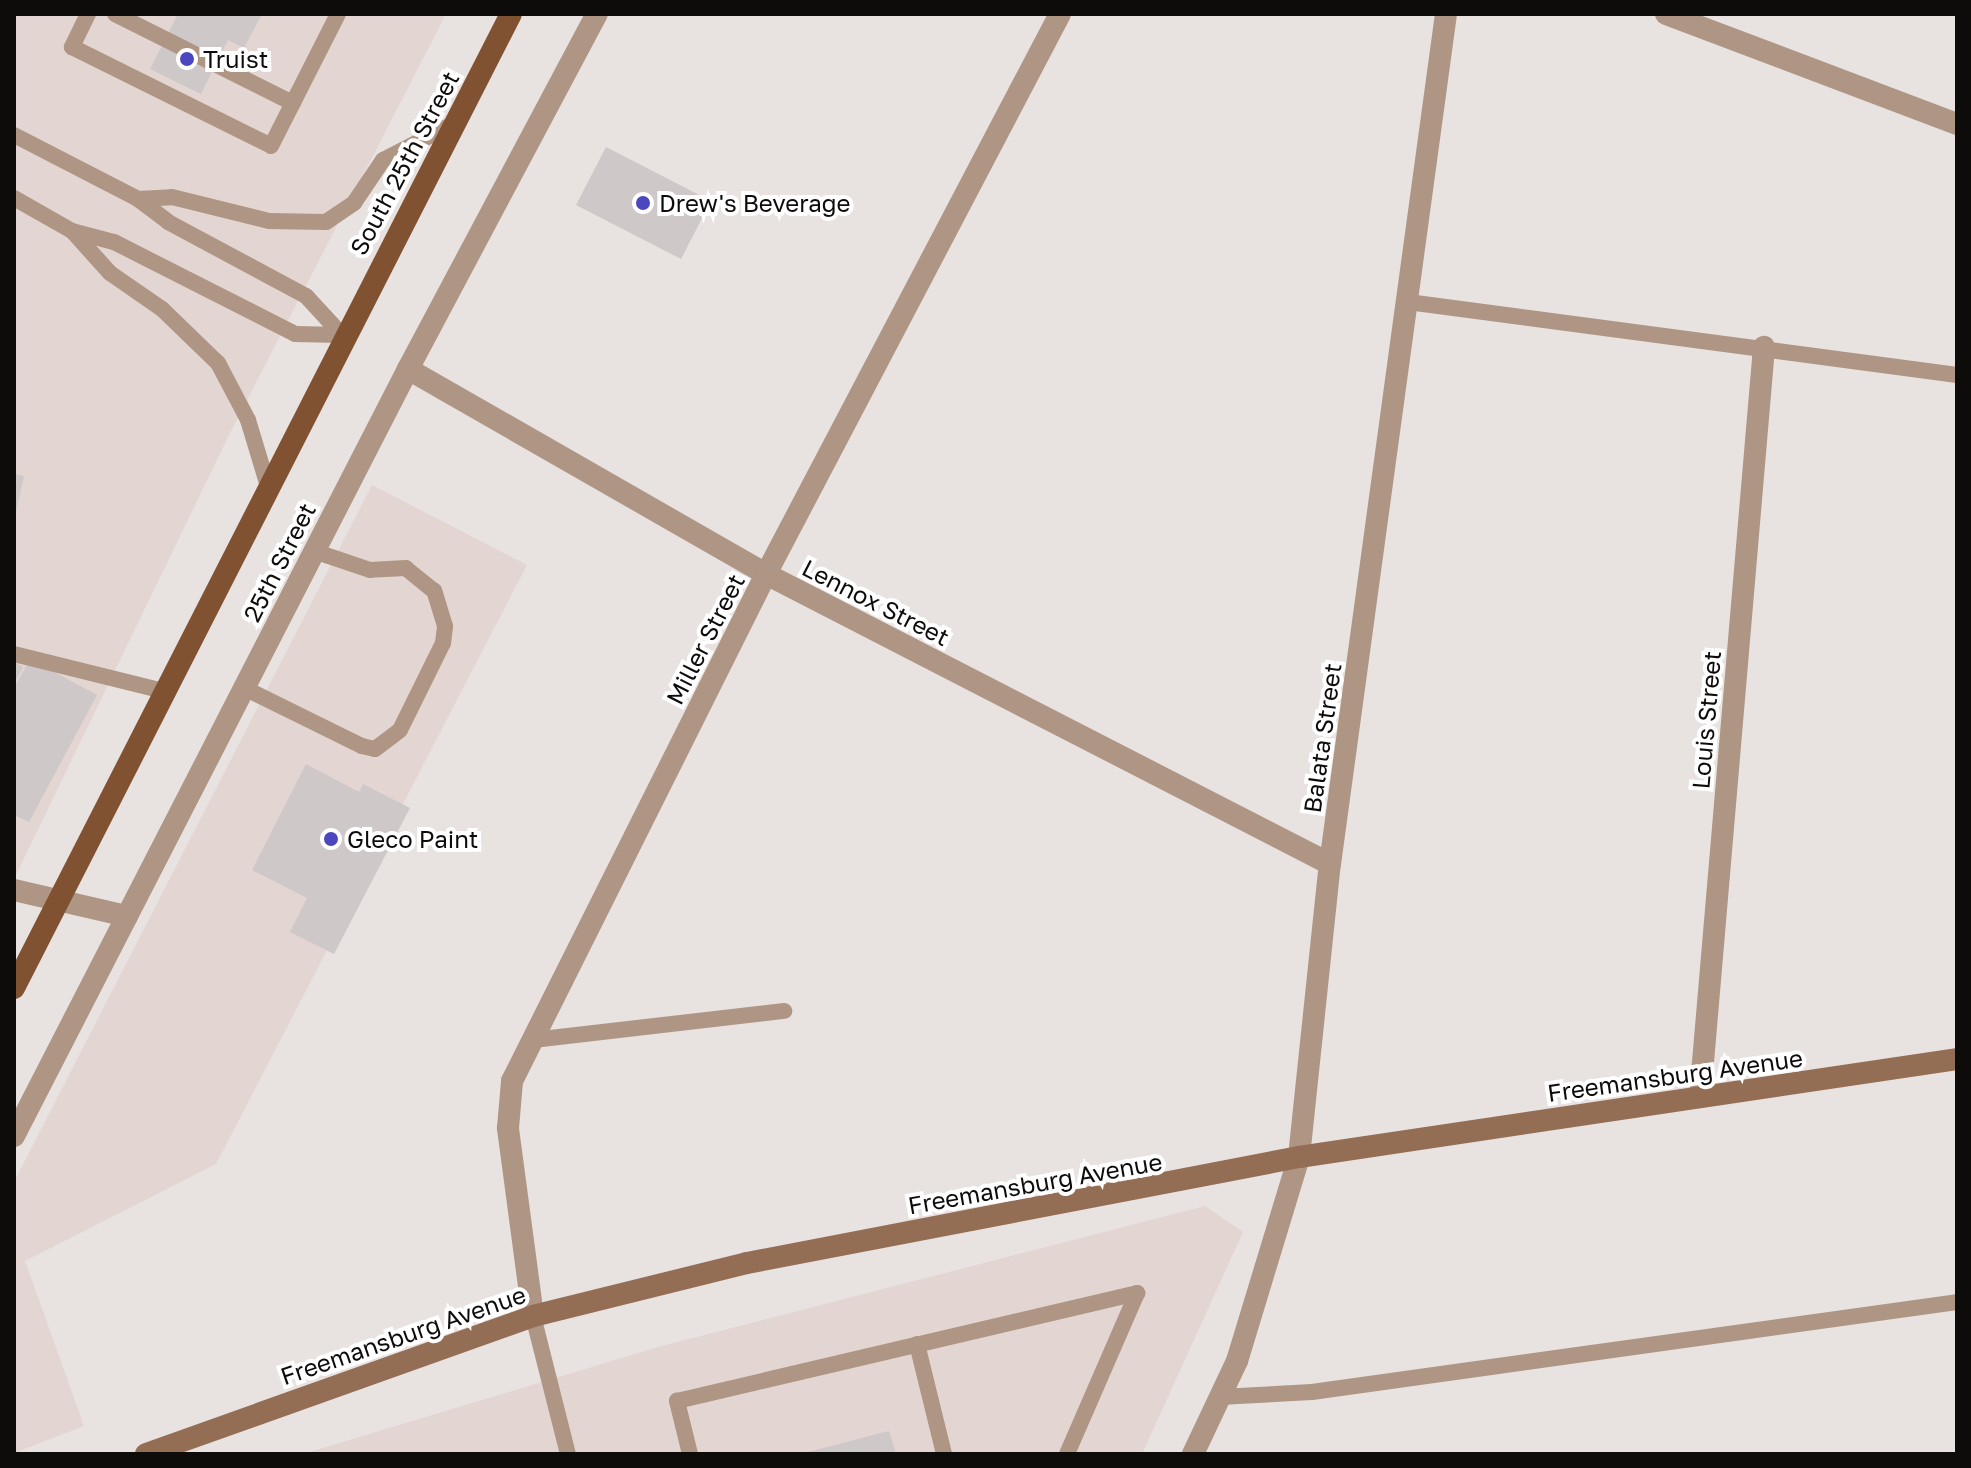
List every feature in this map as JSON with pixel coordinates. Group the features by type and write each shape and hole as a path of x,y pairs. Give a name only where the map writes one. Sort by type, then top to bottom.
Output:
{"main road":[{"name":"South 25th Street","path":"342,335 511,14"},
{"name":"25th Street","path":"14,988 342,335"},
{"name":"Freemansburg Avenue","path":"146,1454 533,1316 747,1263 1299,1157 1957,1059"}],"street":[{"name":"25th Street","path":"14,1136 408,369 597,14"},
{"name":"Miller Street","path":"533,1316 508,1128 512,1081 766,574 1060,14"},
{"name":"Balata Street","path":"1193,1454 1237,1361 1299,1157 1330,864 1446,14"},
{"path":"1666,14 1957,124"},
{"name":"Louis Street","path":"1700,1097 1764,347"},
{"name":"Lennox Street","path":"408,369 766,574 1330,864"},
{"path":"14,890 127,916"}],"lane":[{"path":"88,14 72,47 271,146 338,14"},
{"path":"115,14 293,103"},
{"path":"138,199 172,197 269,221 326,222 354,203 383,160 455,123"},
{"path":"14,135 138,199 168,222 306,296 342,335"},
{"path":"14,198 72,231 114,242 295,334 342,335"},
{"path":"72,231 110,273 162,309 218,363 248,420 267,483"},
{"path":"1408,302 1957,375"},
{"path":"244,688 362,746 375,749 400,730 443,643 445,626 434,591 406,568 370,570 314,551"},
{"path":"14,654 163,691"},
{"path":"533,1040 784,1011"},
{"path":"690,1454 677,1401 1137,1293 1067,1454"},
{"path":"1220,1397 1312,1392 1957,1302"},
{"path":"533,1316 568,1454"},
{"path":"917,1344 944,1454"}],"shaded area":[{"path":"14,14 446,14 228,437 14,879"},
{"path":"372,485 527,565 216,1164 25,1261 84,1426 14,1453 14,1182"},
{"path":"1205,1206 1243,1232 1142,1454 303,1454 658,1347"}],"building":[{"name":"Truist","path":"178,14 262,14 244,48 228,40 201,94 150,69"},
{"name":"Drew's Beverage","path":"606,147 711,201 681,259 576,205"},
{"path":"14,474 24,476 15,516 14,516"},
{"path":"30,659 97,695 29,822 14,815 14,688"},
{"path":"14,662 23,667 14,684"},
{"name":"Gleco Paint","path":"306,764 359,792 363,784 410,808 334,954 290,932 307,898 252,870"},
{"path":"889,1431 896,1454 804,1453"}],"place":[{"name":"Truist","path":"187,59"},
{"name":"Drew's Beverage","path":"643,203"},
{"name":"Gleco Paint","path":"331,839"}]}
